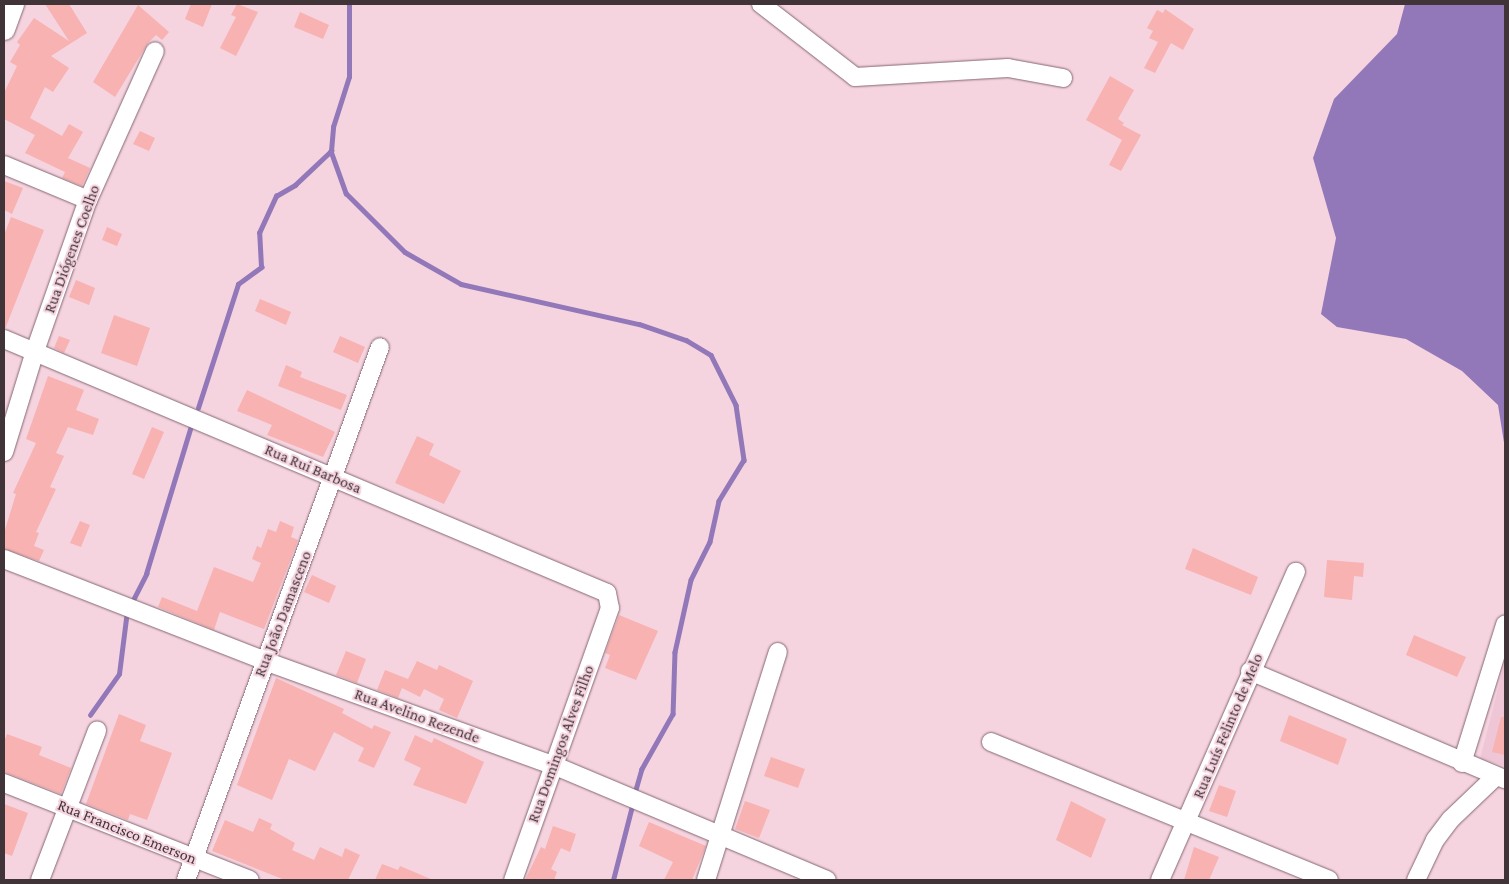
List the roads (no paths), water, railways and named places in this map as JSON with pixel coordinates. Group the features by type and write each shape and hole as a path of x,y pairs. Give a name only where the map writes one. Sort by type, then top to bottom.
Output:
{"main road":[{"path":"4,29 13,4"}],"street":[{"path":"761,4 854,77 1008,68 1063,78"},
{"name":"Rua Diógenes Coelho","path":"4,452 35,351 88,200 155,51"},
{"path":"4,165 88,200"},
{"name":"Rua Rui Barbosa","path":"4,338 604,590 610,597 610,608"},
{"name":"Rua João Damasceno","path":"186,880 265,661 335,478 380,347"},
{"name":"Rua Avelino Rezende","path":"4,559 265,661 553,765 720,837 827,880"},
{"name":"Rua Luís Felinto de Melo","path":"1160,880 1250,671 1296,572"},
{"name":"Rua Domingos Alves Filho","path":"513,880 610,608"},
{"path":"1462,763 1505,625"},
{"path":"706,880 778,652"},
{"path":"1250,671 1501,778 1451,819 1436,840 1416,880"},
{"path":"40,880 97,730"},
{"path":"991,742 1329,880"},
{"name":"Rua Francisco Emerson","path":"4,783 194,860 250,880"}],"waterway":[{"path":"198,408 238,284 261,267 259,233 276,196 295,185 331,151 333,127 349,77 349,4"},
{"path":"331,151 346,193 405,252 461,284 639,324 686,340 711,355 736,405 744,460 719,501 710,542 691,580 675,652 673,714 642,769 635,794"},
{"path":"131,604 146,574 190,429"},
{"path":"90,715 119,674 127,611"},
{"path":"613,880 633,802"}]}
